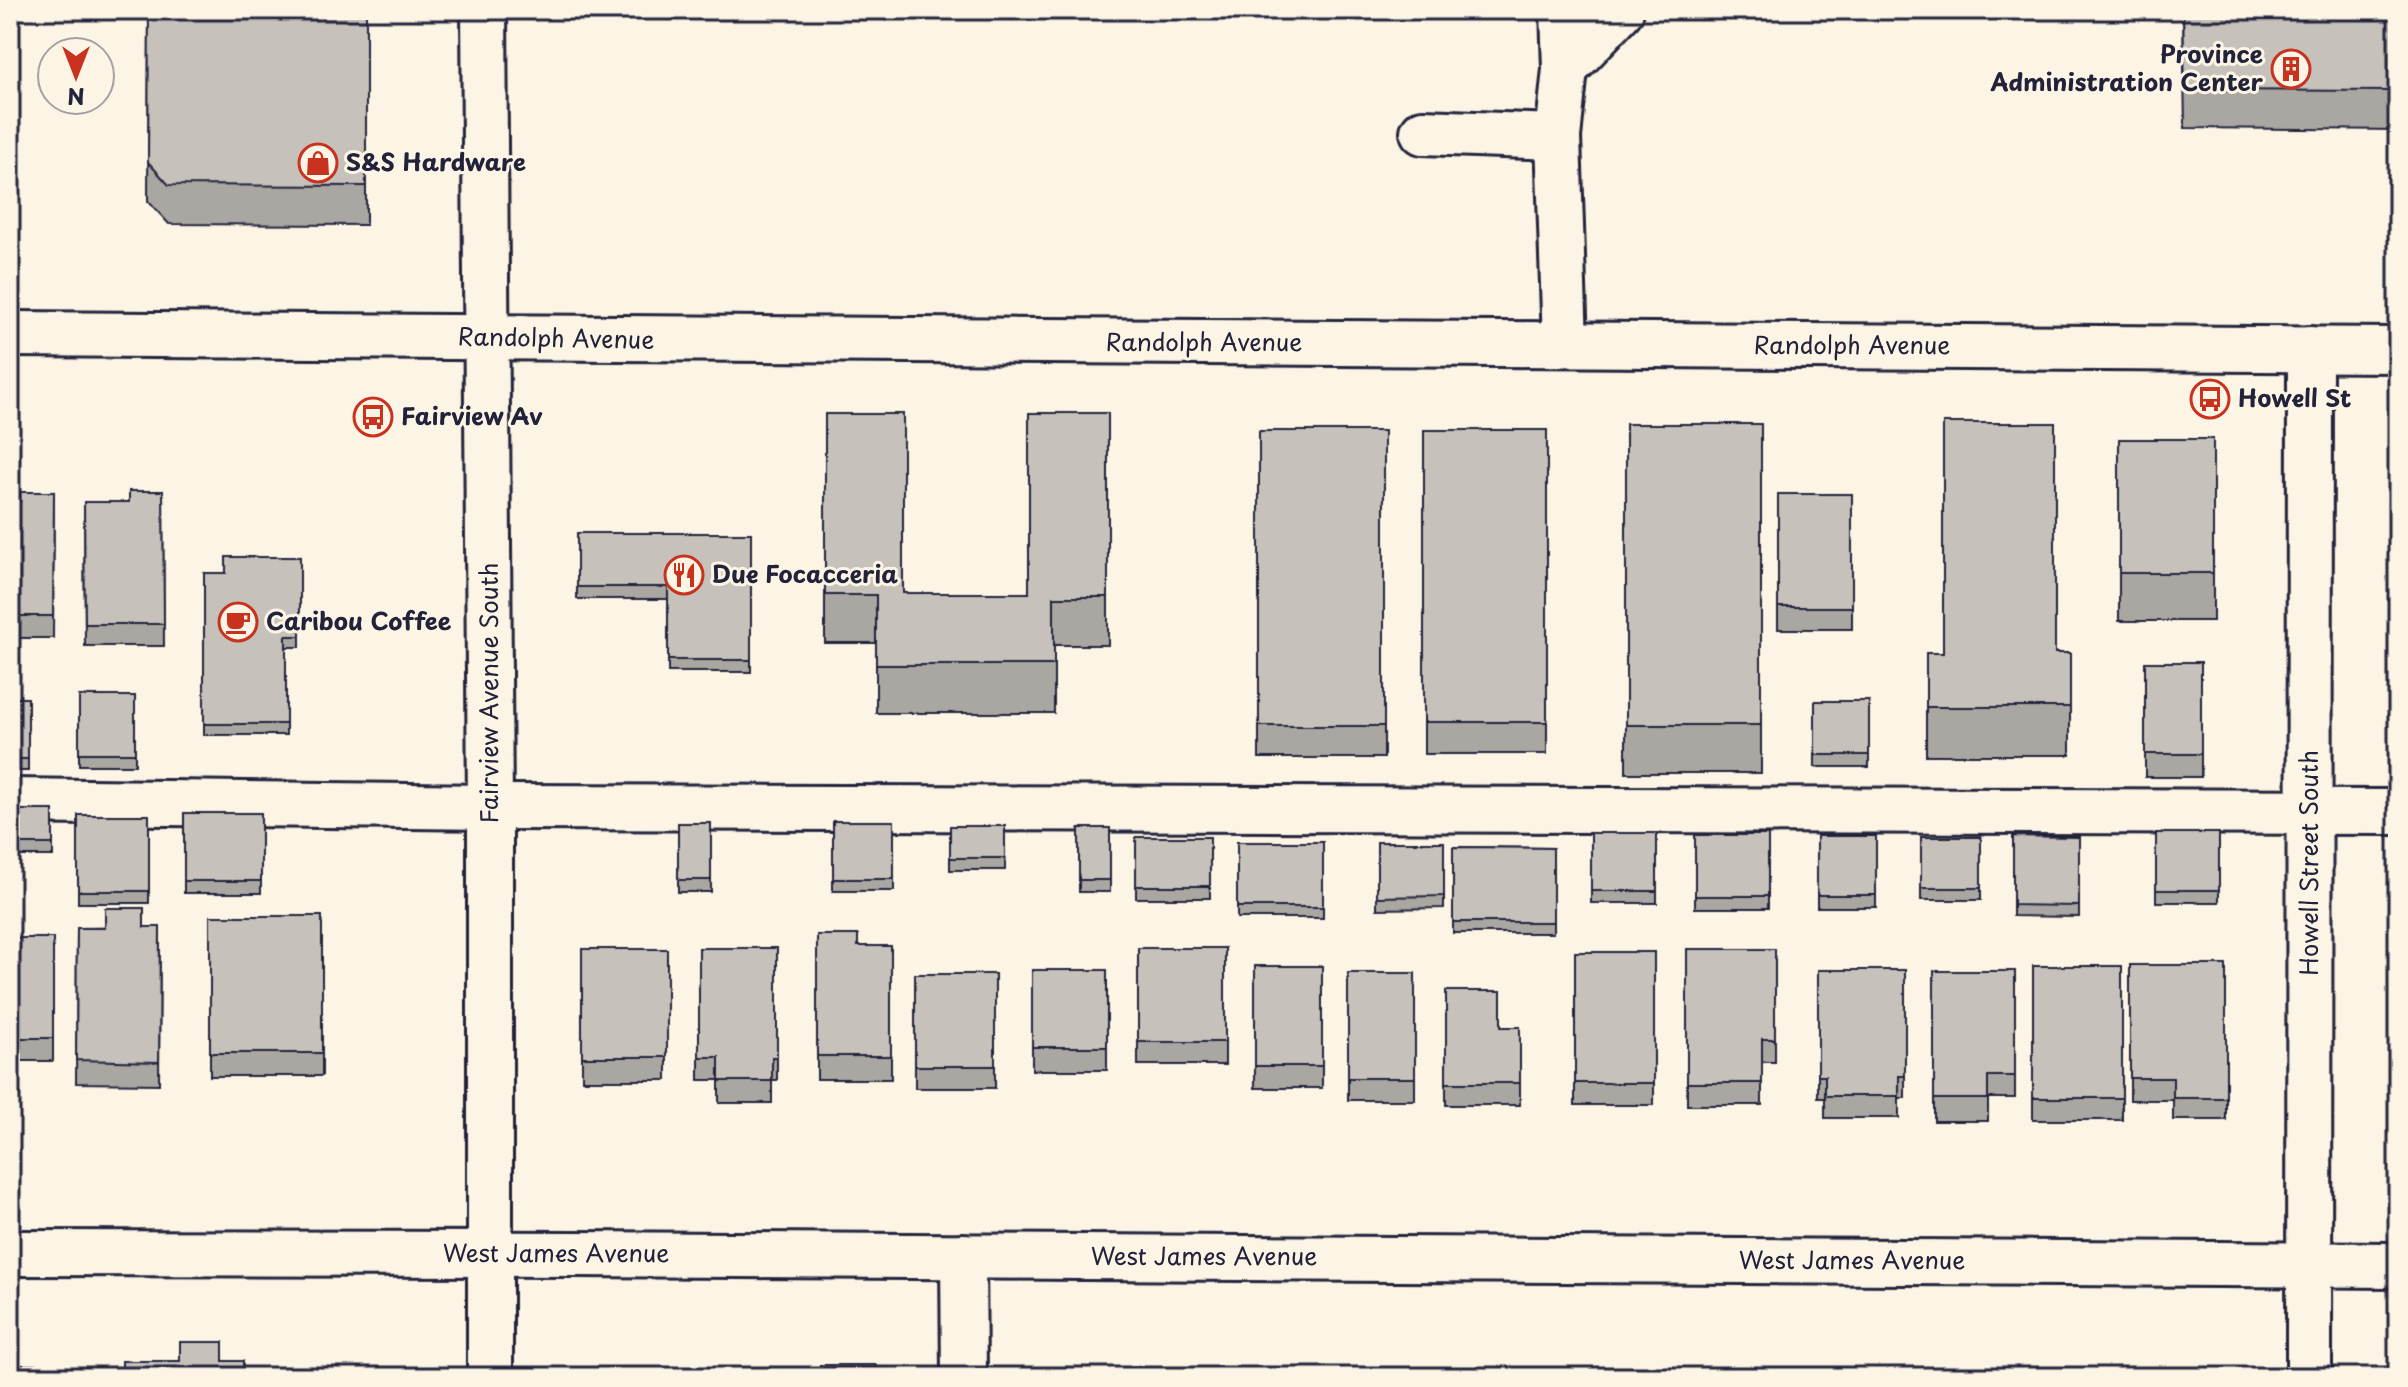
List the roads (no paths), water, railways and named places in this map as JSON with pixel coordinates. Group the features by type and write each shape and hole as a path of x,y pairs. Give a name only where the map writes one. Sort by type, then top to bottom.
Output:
{"street":[{"name":"Fairview Avenue South","path":"484,10 490,807 490,1377"},
{"path":"1563,10 1565,69 1558,137 1565,344"},
{"path":"1565,69 1621,10"},
{"path":"1423,132 1558,137"},
{"name":"Randolph Avenue","path":"10,334 2398,350"},
{"name":"Howell Street South","path":"2309,1377 2310,349"},
{"path":"10,801 490,807 2398,812"},
{"name":"West James Avenue","path":"10,1253 2398,1265"},
{"path":"963,1256 964,1377"}],"place":[{"name":"Province Administration Center","path":"2291,69"},
{"name":"S&S Hardware","path":"318,163"},
{"name":"Howell St","path":"2210,399"},
{"name":"Fairview Av","path":"373,417"},
{"name":"Due Focacceria","path":"684,575"},
{"name":"Caribou Coffee","path":"238,622"}]}
